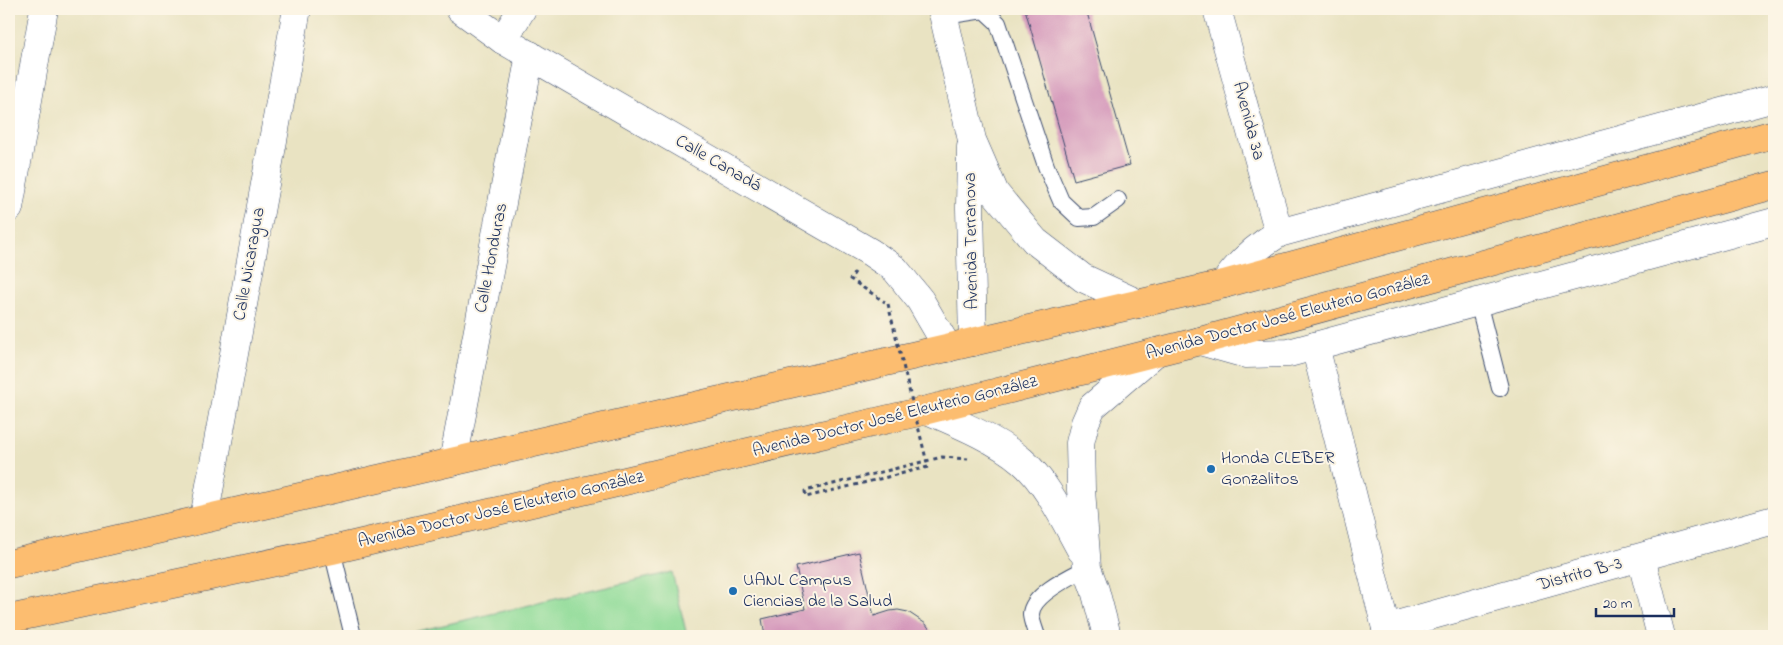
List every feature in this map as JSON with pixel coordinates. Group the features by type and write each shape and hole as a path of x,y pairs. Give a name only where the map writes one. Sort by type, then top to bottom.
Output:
{"highway":[{"path":"9,564 1224,284 1774,134"},
{"name":"Avenida Doctor José Eleuterio González","path":"9,619 332,550 927,410 1200,341 1774,185"}],"street":[{"path":"9,208 12,166 44,9"},
{"name":"Calle Nicaragua","path":"204,518 297,9"},
{"name":"Calle Canadá","path":"460,9 503,40 862,247 895,269 960,345"},
{"path":"503,40 522,9"},
{"name":"Avenida 3a","path":"1217,9 1279,233"},
{"name":"Avenida Terranova","path":"943,12 972,140 995,193 1035,240 1083,278 1139,304"},
{"name":"Calle Honduras","path":"453,462 530,54"},
{"path":"1224,284 1234,269 1247,256 1261,244 1279,233 1774,98"},
{"name":"Avenida Terranova","path":"960,345 970,208 972,140"},
{"path":"1200,341 1246,354 1289,353 1774,222"},
{"path":"1314,346 1387,632"},
{"path":"1087,564 1079,460 1080,443 1085,423 1092,407 1156,352"},
{"path":"927,410 980,435 1010,452 1023,461 1034,473 1056,504 1087,564 1107,636"},
{"name":"Distrito B-3","path":"1387,632 1774,520"},
{"path":"1641,558 1661,636"}],"lane":[{"path":"943,12 984,10 998,23 1046,166 1061,201 1079,218 1094,217 1118,200"},
{"path":"1478,302 1500,388"},
{"path":"332,550 353,636"},
{"path":"1037,636 1031,613 1038,599 1087,564"}],"path":[{"path":"850,279 888,304 928,468 806,498 805,491 942,457 974,460"},
{"path":"9,619 13,636"}],"green space":[{"path":"672,572 687,636 396,636"}],"building":[{"path":"1025,9 1086,9 1130,165 1074,180"},
{"path":"859,552 874,616 898,610 908,612 926,624 934,636 765,636 762,619 805,609 796,567"}],"place":[{"name":"Honda CLEBER Gonzalitos","path":"1211,469"},
{"name":"UANL Campus Ciencias de la Salud","path":"733,591"}]}
